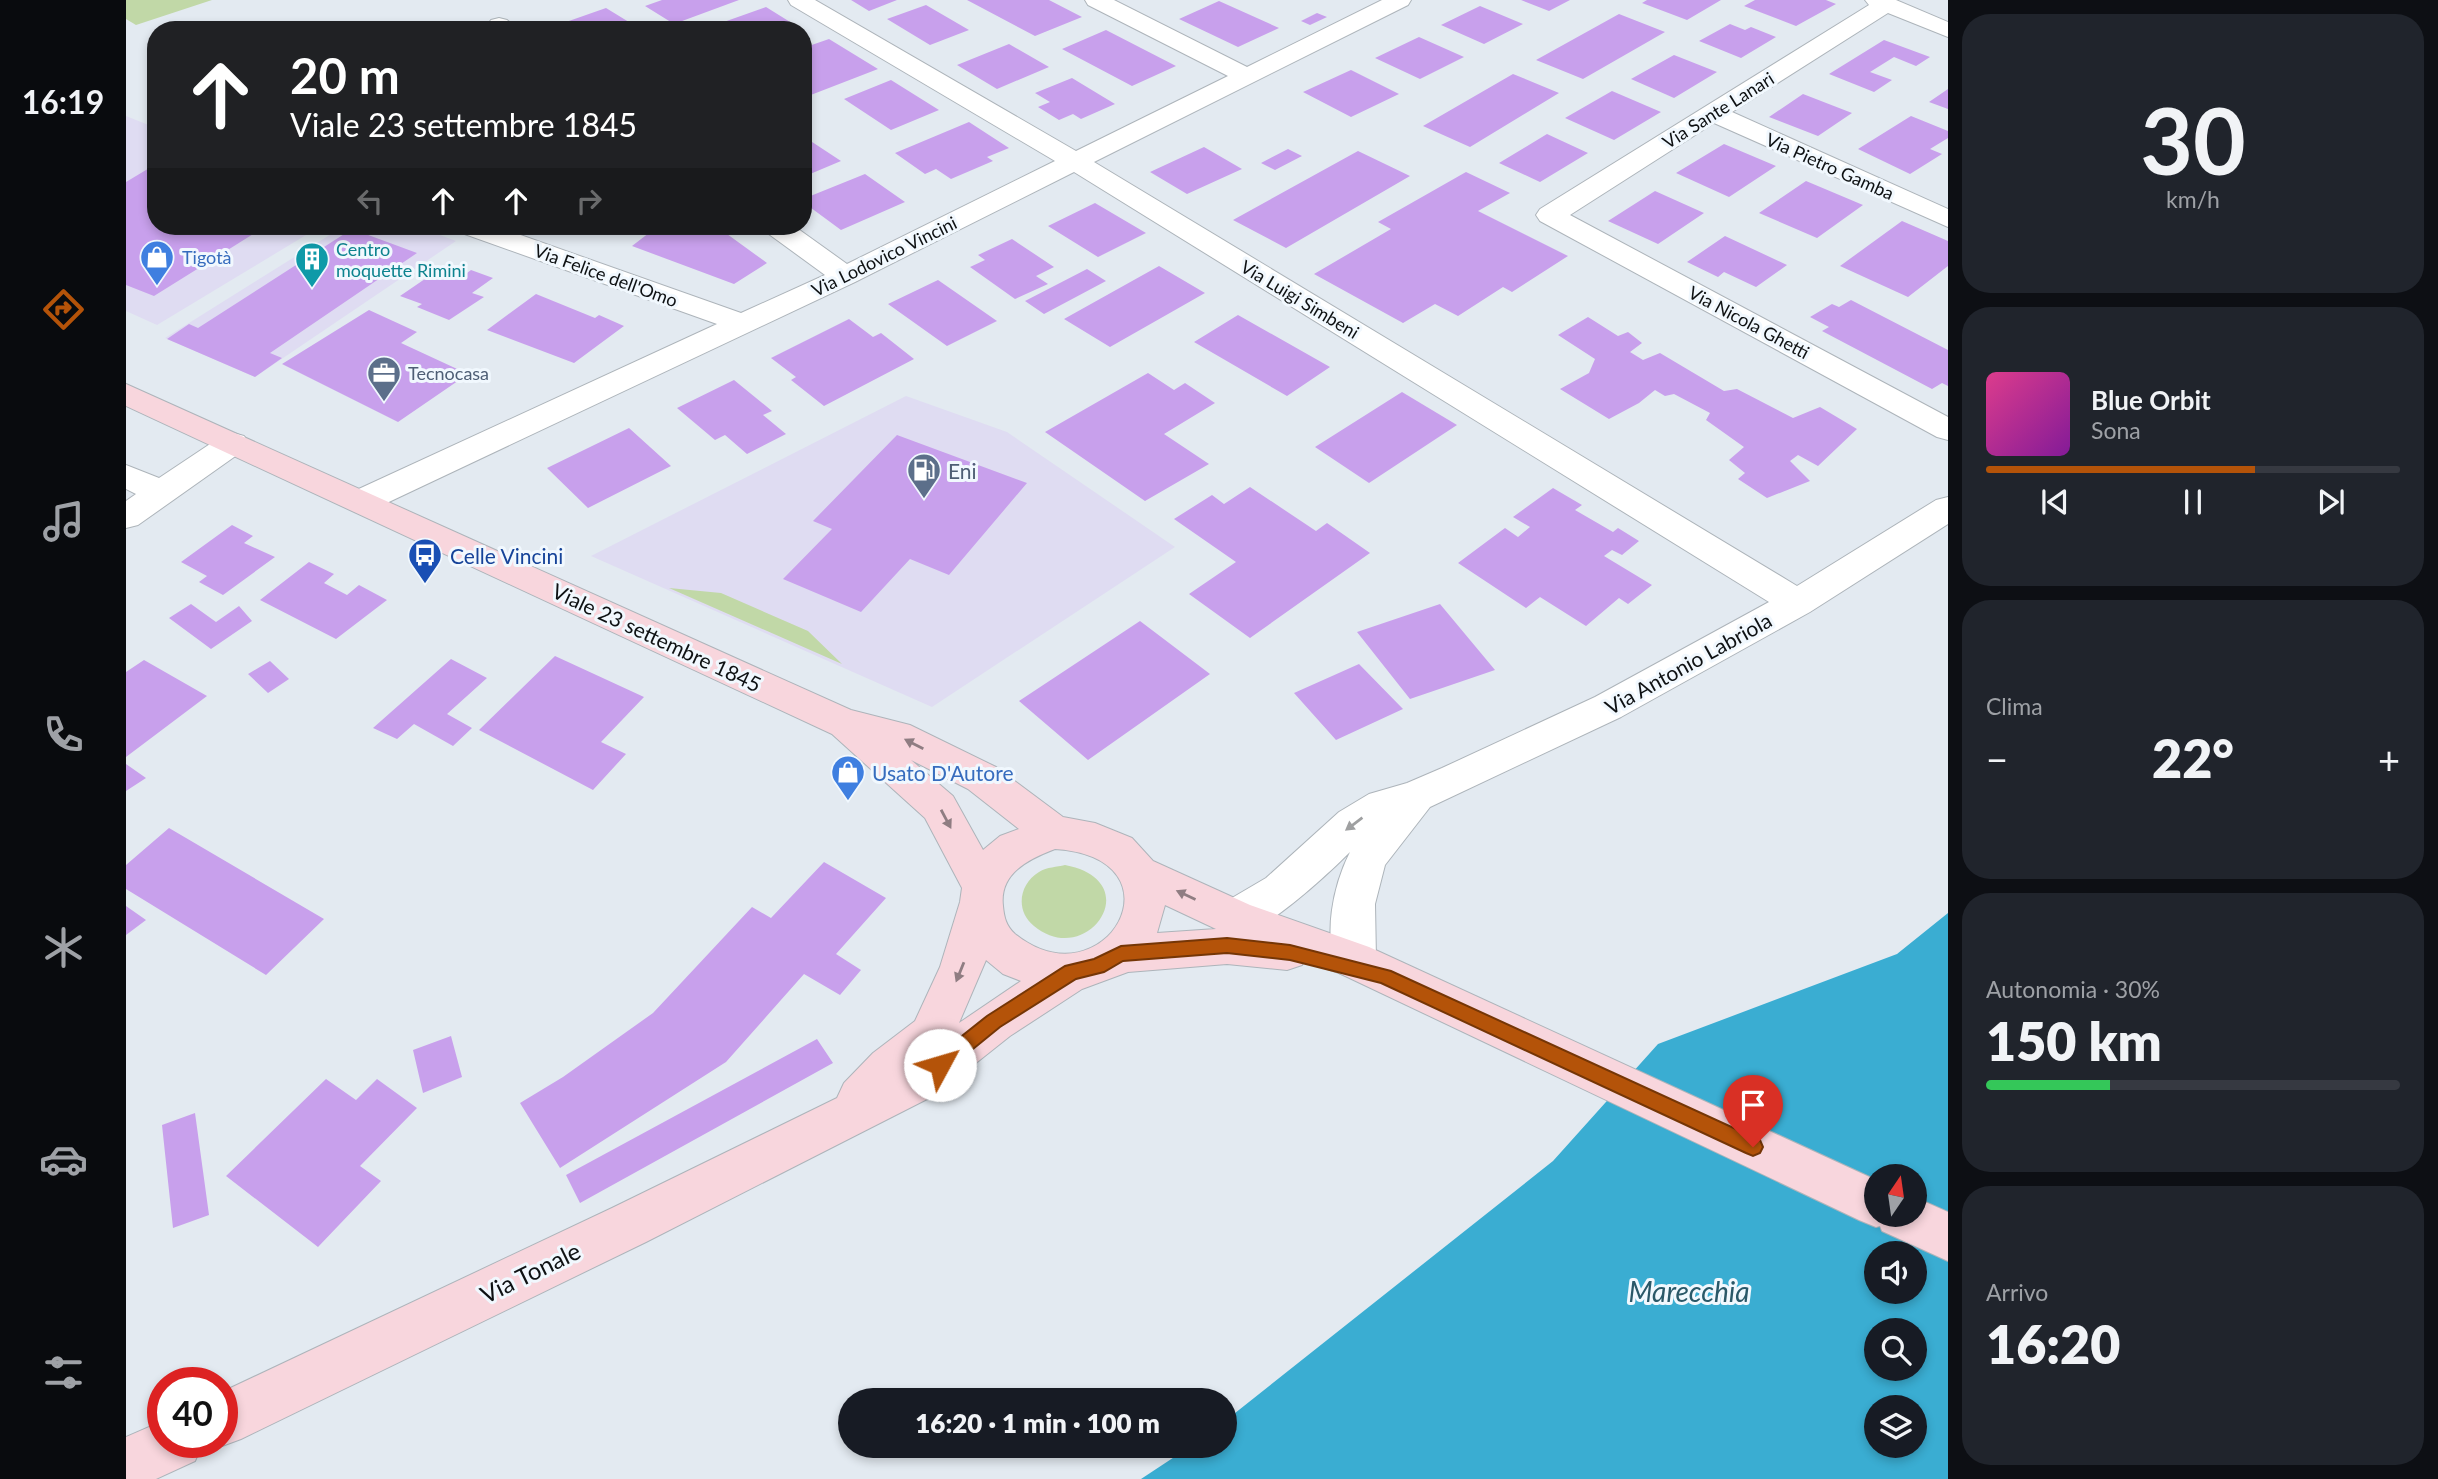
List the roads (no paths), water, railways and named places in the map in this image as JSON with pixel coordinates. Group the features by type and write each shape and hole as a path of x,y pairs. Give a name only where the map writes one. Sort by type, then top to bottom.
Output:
{"main road":[{"name":"Viale 23 settembre 1845","path":"126,394 843,723 896,735 982,778 1054,833"},
{"name":"Viale 23 settembre 1845","path":"843,723 939,807 980,896 985,928 999,947 1020,962 1045,971 1072,972 1098,966 1121,954 1227,946 1290,952 1369,968"},
{"name":"Viale 23 settembre 1845","path":"980,896 991,865 1008,849 1029,838 1054,833 1080,834 1104,842 1124,855 1138,873 1235,918 1369,968 1864,1198"},
{"path":"1121,954 1137,936 1145,916 1146,894 1138,873"},
{"name":"Via Tonale","path":"837,1122 889,1068 931,1035 962,967 980,896"},
{"name":"Via Tonale","path":"238,1412 921,1079 994,1021 1072,972"},
{"path":"1927,1227 1948,1237"},
{"path":"126,1465 147,1455"}],"street":[{"name":"Via Luigi Simbeni","path":"799,0 1074,161 1797,603"},
{"path":"1096,0 1248,77"},
{"name":"Via Lodovico Vincini","path":"362,501 845,276 1400,0"},
{"path":"1881,2 1948,30"},
{"name":"Via Sante Lanari","path":"1550,215 1881,2"},
{"name":"Via Pietro Gamba","path":"1712,113 1948,219"},
{"name":"Via Nicola Ghetti","path":"1550,215 1948,430"},
{"name":"Via Felice dell'Omo","path":"494,235 744,324"},
{"path":"788,235 845,276"},
{"path":"126,517 233,443"},
{"path":"126,476 161,493"},
{"name":"Via Antonio Labriola","path":"1235,918 1281,890 1318,858 1353,822 1383,805 1416,796 1608,707 1797,603 1948,508"},
{"name":"Via Antonio Labriola","path":"1369,968 1352,922 1359,881 1370,853 1416,796"}],"water":[{"name":"Marecchia","path":"1948,913 1948,1479 1141,1479 1173,1458 1237,1458 1237,1411 1553,1161 1658,1044 1897,954"}],"place":[{"name":"Tigotà","path":"157,287"},
{"name":"Centro moquette Rimini","path":"312,289"},
{"name":"Tecnocasa","path":"384,403"},
{"name":"Eni","path":"924,500"},
{"name":"Celle Vincini","path":"425,585"},
{"name":"Usato D'Autore","path":"848,802"}]}
